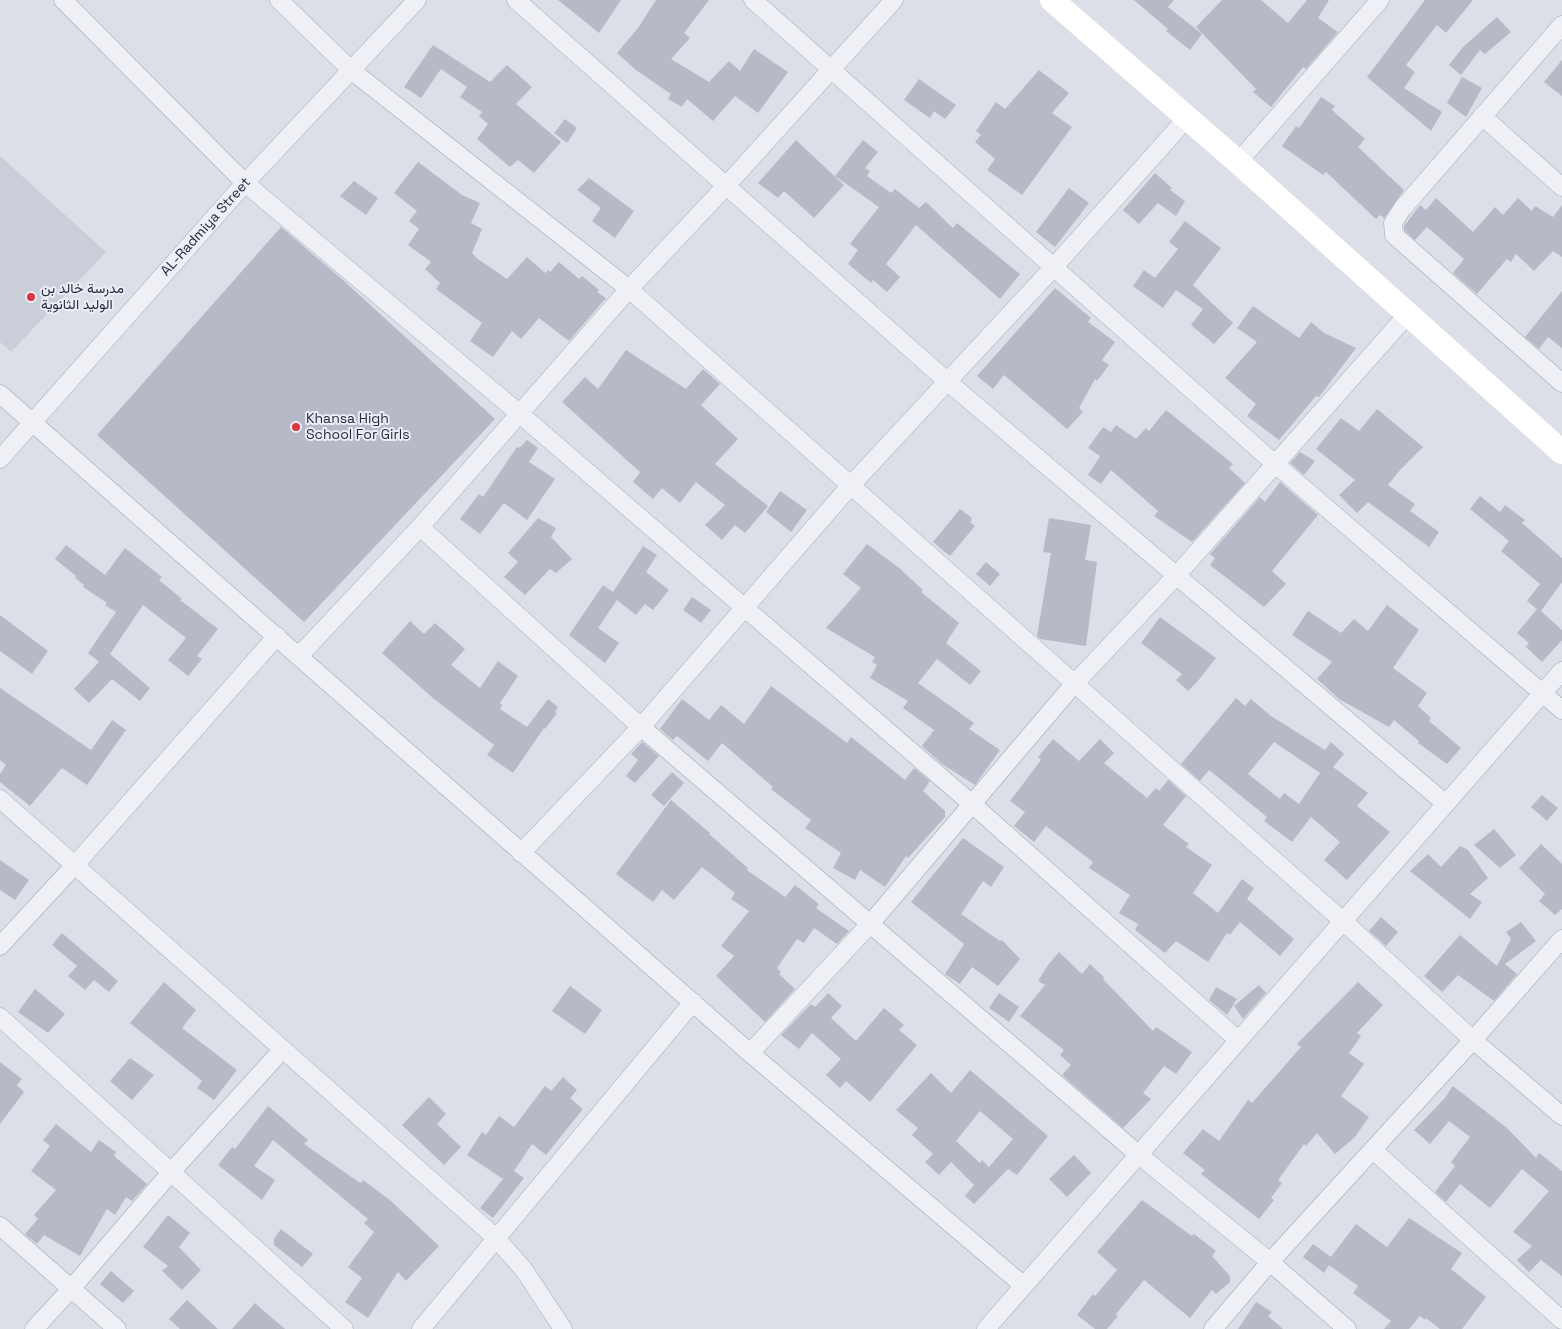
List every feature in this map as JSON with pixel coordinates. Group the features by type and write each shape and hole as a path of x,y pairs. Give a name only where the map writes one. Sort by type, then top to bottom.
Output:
{"street":[{"path":"63,0 245,183 520,414 972,804 1238,1040"},
{"path":"279,0 350,70 629,288 1344,922 1473,1040 1562,1116"},
{"name":"AL-Radmiya Street","path":"0,459 245,183 417,0"},
{"path":"516,0 948,382 1446,804"},
{"path":"753,0 1274,463 1562,710"},
{"path":"299,656 420,527 629,288 726,186 894,0"},
{"path":"1052,0 1238,162 1562,452"},
{"path":"1238,162 1371,3"},
{"path":"1562,25 1402,209 1393,223 1394,235 1562,382"},
{"path":"1482,116 1562,187"},
{"path":"521,853 641,727 850,485 1053,268 1187,118"},
{"path":"750,1054 871,923 1074,684 1176,576 1274,463 1408,314"},
{"path":"0,394 750,1054 1024,1286"},
{"path":"420,527 641,727 1139,1155 1270,1262 1347,1329"},
{"path":"0,946 74,866 276,636"},
{"path":"986,1329 1562,671"},
{"path":"0,799 495,1237 524,1270 563,1329"},
{"path":"1213,1329 1270,1262 1473,1040 1562,939"},
{"path":"422,1329 495,1237 693,1002"},
{"path":"0,1017 344,1329"},
{"path":"34,1329 282,1050"},
{"path":"1372,1150 1562,1320"},
{"path":"0,1226 117,1329"}],"shaded area":[{"name":"مدرسة خالد بن الوليد الثانوية","path":"0,156 106,252 11,352 0,342"}],"building":[{"path":"558,0 621,0 599,33"},
{"path":"656,0 709,0 684,33 690,38 671,59 709,82 729,61 740,71 754,49 788,72 758,113 735,96 713,121 687,99 682,107 668,99 671,94 636,70 617,53 638,28"},
{"path":"1134,0 1174,0 1168,7 1202,34 1190,50 1166,31 1168,29"},
{"path":"1222,0 1261,0 1288,23 1307,0 1329,0 1318,18 1338,32 1306,69 1303,67 1271,107 1253,92 1256,89 1196,27"},
{"path":"1425,0 1473,0 1446,33 1437,25 1406,65 1415,72 1404,88 1442,112 1431,131 1367,77"},
{"path":"1497,17 1511,32 1485,54 1480,50 1461,75 1449,65 1463,47"},
{"path":"433,45 490,82 507,65 532,87 516,104 561,142 534,173 518,160 510,167 477,139 488,124 479,116 482,112 460,97 467,87 441,69 421,98 404,87"},
{"path":"1562,60 1562,96 1544,82"},
{"path":"1039,70 1069,93 1052,113 1072,127 1022,195 987,170 995,159 975,142 981,135 976,131 996,102 1005,109"},
{"path":"1462,77 1482,88 1466,117 1447,103"},
{"path":"919,79 956,105 945,119 934,111 930,118 904,100"},
{"path":"1321,97 1335,106 1332,110 1365,139 1358,147 1404,190 1384,218 1380,215 1376,219 1326,172 1323,175 1282,146 1296,126 1299,128"},
{"path":"565,119 577,128 567,143 554,133"},
{"path":"796,140 844,185 814,218 784,191 778,198 758,183"},
{"path":"863,140 878,152 865,168 870,171 867,176 891,193 895,189 919,208 926,202 953,228 957,223 1020,274 1000,299 916,225 886,264 900,277 887,292 873,280 871,283 848,264 858,250 850,244 879,207 835,176"},
{"path":"418,162 462,195 480,203 471,223 482,229 472,253 478,259 507,279 527,257 545,273 548,270 550,272 559,262 579,279 582,276 599,290 597,292 606,298 569,341 539,318 521,339 512,331 493,357 470,341 482,323 436,289 440,283 425,269 431,262 408,245 419,229 409,221 417,211 394,193"},
{"path":"1155,173 1172,188 1170,190 1185,201 1176,216 1158,203 1139,224 1123,210"},
{"path":"589,178 634,211 615,238 592,221 601,208 577,190"},
{"path":"354,181 378,198 366,215 340,196"},
{"path":"1069,188 1089,203 1055,247 1036,232"},
{"path":"1436,198 1473,232 1495,207 1503,215 1518,198 1532,211 1535,206 1553,217 1562,205 1562,257 1553,251 1534,271 1516,254 1511,262 1507,259 1477,294 1453,273 1464,259 1427,227 1415,240 1404,230 1404,226 1420,205 1426,210"},
{"path":"1185,221 1221,248 1193,285 1233,323 1214,344 1191,325 1203,309 1176,290 1163,308 1133,286 1144,270 1155,278 1178,249 1169,242"},
{"name":"Khansa High School For Girls","path":"281,227 343,280 495,419 304,622 97,435"},
{"path":"1055,288 1091,318 1088,322 1115,342 1102,360 1109,365 1097,381 1095,379 1079,408 1083,412 1067,429 1004,375 993,389 977,376"},
{"path":"1562,291 1562,348 1548,337 1539,349 1525,337"},
{"path":"1253,306 1299,338 1311,322 1324,333 1356,348 1319,397 1316,396 1279,440 1247,416 1256,404 1225,378 1257,342 1237,328"},
{"path":"626,350 686,389 703,369 720,384 701,405 738,439 715,464 768,506 745,533 735,525 722,540 705,525 725,505 696,482 680,503 662,488 653,499 633,482 640,472 562,402 585,377 598,389"},
{"path":"1377,409 1423,447 1388,485 1415,504 1410,511 1439,532 1429,547 1368,502 1357,513 1339,495 1355,480 1316,449 1341,418 1359,431"},
{"path":"1166,410 1233,464 1229,468 1245,483 1192,542 1154,516 1158,511 1111,470 1101,484 1088,475 1100,456 1088,448 1103,427 1111,432 1116,425 1136,439 1146,428 1149,431"},
{"path":"527,440 538,448 529,462 555,479 527,520 504,503 480,534 460,519 479,494 483,497 517,447 519,448"},
{"path":"1300,452 1315,461 1304,475 1290,463"},
{"path":"1280,482 1318,515 1272,571 1286,584 1264,607 1210,565 1215,558 1210,554 1260,497 1265,502"},
{"path":"780,491 807,510 791,532 766,512"},
{"path":"1480,496 1500,512 1505,505 1525,520 1522,523 1562,558 1562,582 1541,611 1562,630 1562,640 1542,662 1526,647 1529,643 1517,633 1537,609 1527,601 1540,584 1501,551 1509,541 1470,509"},
{"path":"960,509 972,518 970,522 975,526 950,556 933,542"},
{"path":"538,518 556,528 551,537 572,559 556,573 550,569 525,595 504,577 518,562 508,553"},
{"path":"1049,518 1091,525 1085,560 1097,562 1086,646 1040,639 1037,636 1051,553 1043,552"},
{"path":"867,544 899,568 923,590 921,592 959,623 946,643 981,671 970,685 937,659 918,683 974,723 969,729 1000,750 975,785 942,764 922,746 934,730 903,708 908,701 870,678 877,665 872,662 875,657 826,628 861,588 843,574"},
{"path":"66,545 105,575 125,548 162,577 159,580 182,599 180,600 218,629 197,656 202,659 188,676 168,660 186,638 143,605 110,654 150,688 140,701 112,679 89,703 74,689 99,662 88,653 116,612 105,605 107,603 83,587 84,585 75,578 76,576 55,559"},
{"path":"643,546 657,555 646,572 669,590 653,610 645,604 636,615 617,600 598,628 619,643 605,663 569,635 603,585 613,592"},
{"path":"986,562 1000,574 990,586 976,574"},
{"path":"692,597 711,610 701,623 683,610"},
{"path":"1387,605 1419,630 1393,668 1427,693 1418,706 1431,718 1429,721 1461,748 1447,764 1418,743 1419,741 1394,720 1389,727 1339,699 1317,679 1332,662 1292,635 1308,611 1341,633 1354,619 1368,631"},
{"path":"0,615 48,651 32,674 0,651"},
{"path":"1160,617 1216,658 1188,691 1176,680 1182,674 1141,643"},
{"path":"410,621 424,634 435,623 465,649 451,665 480,688 498,661 518,676 500,703 502,705 500,709 527,727 548,699 558,707 555,712 557,713 544,728 513,773 487,755 494,745 434,699 382,653"},
{"path":"771,686 847,743 851,737 905,780 914,768 930,781 923,791 945,811 945,817 908,858 906,856 885,887 860,870 855,880 833,868 841,853 805,828 811,820 771,789 773,787 722,743 708,761 677,736 673,740 660,729 682,699 709,720 721,705 744,724"},
{"path":"0,688 91,750 112,720 126,730 87,785 62,768 30,806 0,782 0,774 6,765 0,760"},
{"path":"1236,698 1245,706 1251,699 1271,716 1325,750 1331,742 1344,754 1333,767 1368,793 1357,806 1390,832 1347,880 1324,860 1340,842 1311,817 1292,842 1264,821 1267,817 1209,770 1200,781 1181,764","holes":["1274,742 1320,773 1299,804 1284,793 1280,799 1248,774"]},
{"path":"1053,739 1079,761 1100,739 1114,753 1104,763 1147,798 1156,788 1159,791 1168,780 1186,796 1163,825 1189,844 1186,847 1212,865 1193,893 1218,913 1242,879 1254,888 1247,899 1294,939 1280,956 1240,922 1230,935 1227,933 1208,962 1176,941 1165,953 1135,930 1138,924 1119,913 1130,895 1089,868 1093,862 1046,826 1034,842 1014,826 1025,812 1010,801 1041,760 1038,757"},
{"path":"642,742 659,756 635,783 626,776 638,760 631,754"},
{"path":"672,772 684,783 664,806 651,795"},
{"path":"1542,795 1558,808 1547,821 1531,807"},
{"path":"671,800 748,868 747,870 785,897 795,885 819,904 816,908 849,931 837,944 814,928 804,943 797,939 777,968 781,972 779,974 795,989 765,1022 716,976 734,956 721,946 749,911 731,899 735,893 702,867 674,900 662,890 653,902 616,874"},
{"path":"1494,829 1516,855 1500,868 1474,845"},
{"path":"963,838 1004,867 991,887 983,881 961,914 1000,941 1002,940 1020,959 998,986 972,967 960,984 945,974 964,944 911,902"},
{"path":"1541,844 1562,864 1562,909 1555,915 1539,901 1545,894 1519,868"},
{"path":"1460,846 1468,850 1488,878 1470,894 1482,902 1470,919 1410,871 1428,854 1441,867"},
{"path":"0,860 29,880 15,900 0,890"},
{"path":"1381,917 1398,932 1386,946 1369,931"},
{"path":"1521,922 1536,941 1505,964 1517,974 1494,1001 1458,975 1442,992 1424,976 1460,935 1497,966 1511,939 1506,932"},
{"path":"62,933 118,981 109,992 94,980 85,990 68,976 77,966 52,945"},
{"path":"1059,952 1082,974 1090,964 1153,1031 1156,1027 1192,1052 1176,1074 1164,1066 1143,1093 1151,1099 1123,1128 1062,1075 1071,1065 1060,1055 1064,1050 1020,1016 1045,985 1038,981"},
{"path":"164,982 196,1010 182,1028 237,1070 214,1100 197,1088 202,1081 130,1023"},
{"path":"1358,982 1383,1005 1357,1033 1361,1036 1349,1053 1364,1064 1341,1096 1369,1117 1355,1137 1335,1154 1317,1133 1306,1146 1304,1144 1278,1180 1282,1183 1271,1198 1274,1200 1259,1219 1201,1174 1205,1170 1183,1153 1203,1129 1219,1141 1248,1100 1252,1103 1301,1047 1297,1044"},
{"path":"1259,985 1266,993 1243,1019 1234,1006"},
{"path":"570,986 602,1010 585,1034 552,1011"},
{"path":"1216,987 1237,999 1227,1015 1209,1000"},
{"path":"35,989 65,1014 48,1033 18,1012"},
{"path":"828,993 842,1006 831,1018 856,1041 884,1008 904,1025 899,1030 917,1045 870,1102 846,1081 840,1088 826,1075 841,1059 812,1033 799,1049 781,1035 811,1004 815,1007"},
{"path":"999,993 1019,1007 1009,1022 989,1008"},
{"path":"130,1058 154,1075 132,1100 110,1081"},
{"path":"0,1062 22,1079 17,1085 24,1092 0,1124"},
{"path":"970,1070 1048,1136 1017,1175 1008,1169 974,1204 965,1196 974,1185 951,1162 939,1175 925,1162 933,1154 912,1135 918,1128 896,1110 931,1073 951,1093","holes":["980,1111 1013,1139 989,1167 982,1160 980,1163 956,1141"]},
{"path":"563,1077 577,1090 570,1098 583,1109 546,1155 532,1144 514,1171 524,1178 493,1218 480,1208 503,1179 467,1155 482,1132 486,1135 499,1116 514,1127 545,1086 551,1091"},
{"path":"1453,1086 1507,1128 1536,1158 1539,1153 1562,1171 1562,1276 1541,1260 1529,1272 1517,1260 1532,1246 1513,1232 1549,1191 1522,1169 1490,1208 1460,1184 1446,1202 1435,1192 1455,1166 1451,1162 1470,1137 1449,1121 1430,1144 1414,1130 1444,1099"},
{"path":"429,1097 446,1114 437,1124 461,1147 444,1165 402,1125"},
{"path":"268,1106 308,1140 304,1144 360,1183 363,1180 391,1201 439,1246 406,1281 398,1272 368,1318 345,1302 362,1278 348,1267 374,1232 364,1223 368,1219 273,1140 254,1166 275,1180 262,1200 218,1165 232,1147 235,1149"},
{"path":"56,1124 91,1152 99,1140 116,1152 114,1156 147,1184 132,1201 126,1197 115,1215 107,1209 80,1256 44,1235 37,1244 25,1234 38,1219 34,1215 56,1190 31,1171 50,1146 43,1140"},
{"path":"1074,1155 1091,1173 1067,1197 1049,1179"},
{"path":"1142,1200 1192,1236 1194,1234 1216,1251 1212,1256 1230,1276 1230,1282 1216,1294 1212,1290 1190,1318 1144,1280 1116,1314 1118,1316 1107,1329 1095,1329 1077,1315 1093,1294 1095,1296 1117,1270 1097,1252"},
{"path":"168,1215 190,1233 179,1247 201,1270 182,1290 162,1271 168,1266 143,1247"},
{"path":"1409,1218 1462,1253 1451,1269 1486,1297 1462,1329 1440,1329 1426,1318 1425,1320 1420,1316 1409,1329 1384,1329 1391,1321 1353,1293 1358,1286 1329,1265 1324,1273 1303,1257 1313,1244 1331,1257 1356,1224 1387,1247"},
{"path":"281,1229 313,1254 302,1267 274,1245 274,1239"},
{"path":"111,1271 134,1291 123,1303 100,1284"},
{"path":"187,1300 218,1329 180,1329 169,1319"},
{"path":"1256,1302 1272,1312 1268,1316 1283,1329 1238,1329"},
{"path":"255,1303 264,1311 285,1329 232,1329"}],"place":[{"name":"مدرسة خالد بن الوليد الثانوية","path":"31,297"},
{"name":"Khansa High School For Girls","path":"296,427"}]}
